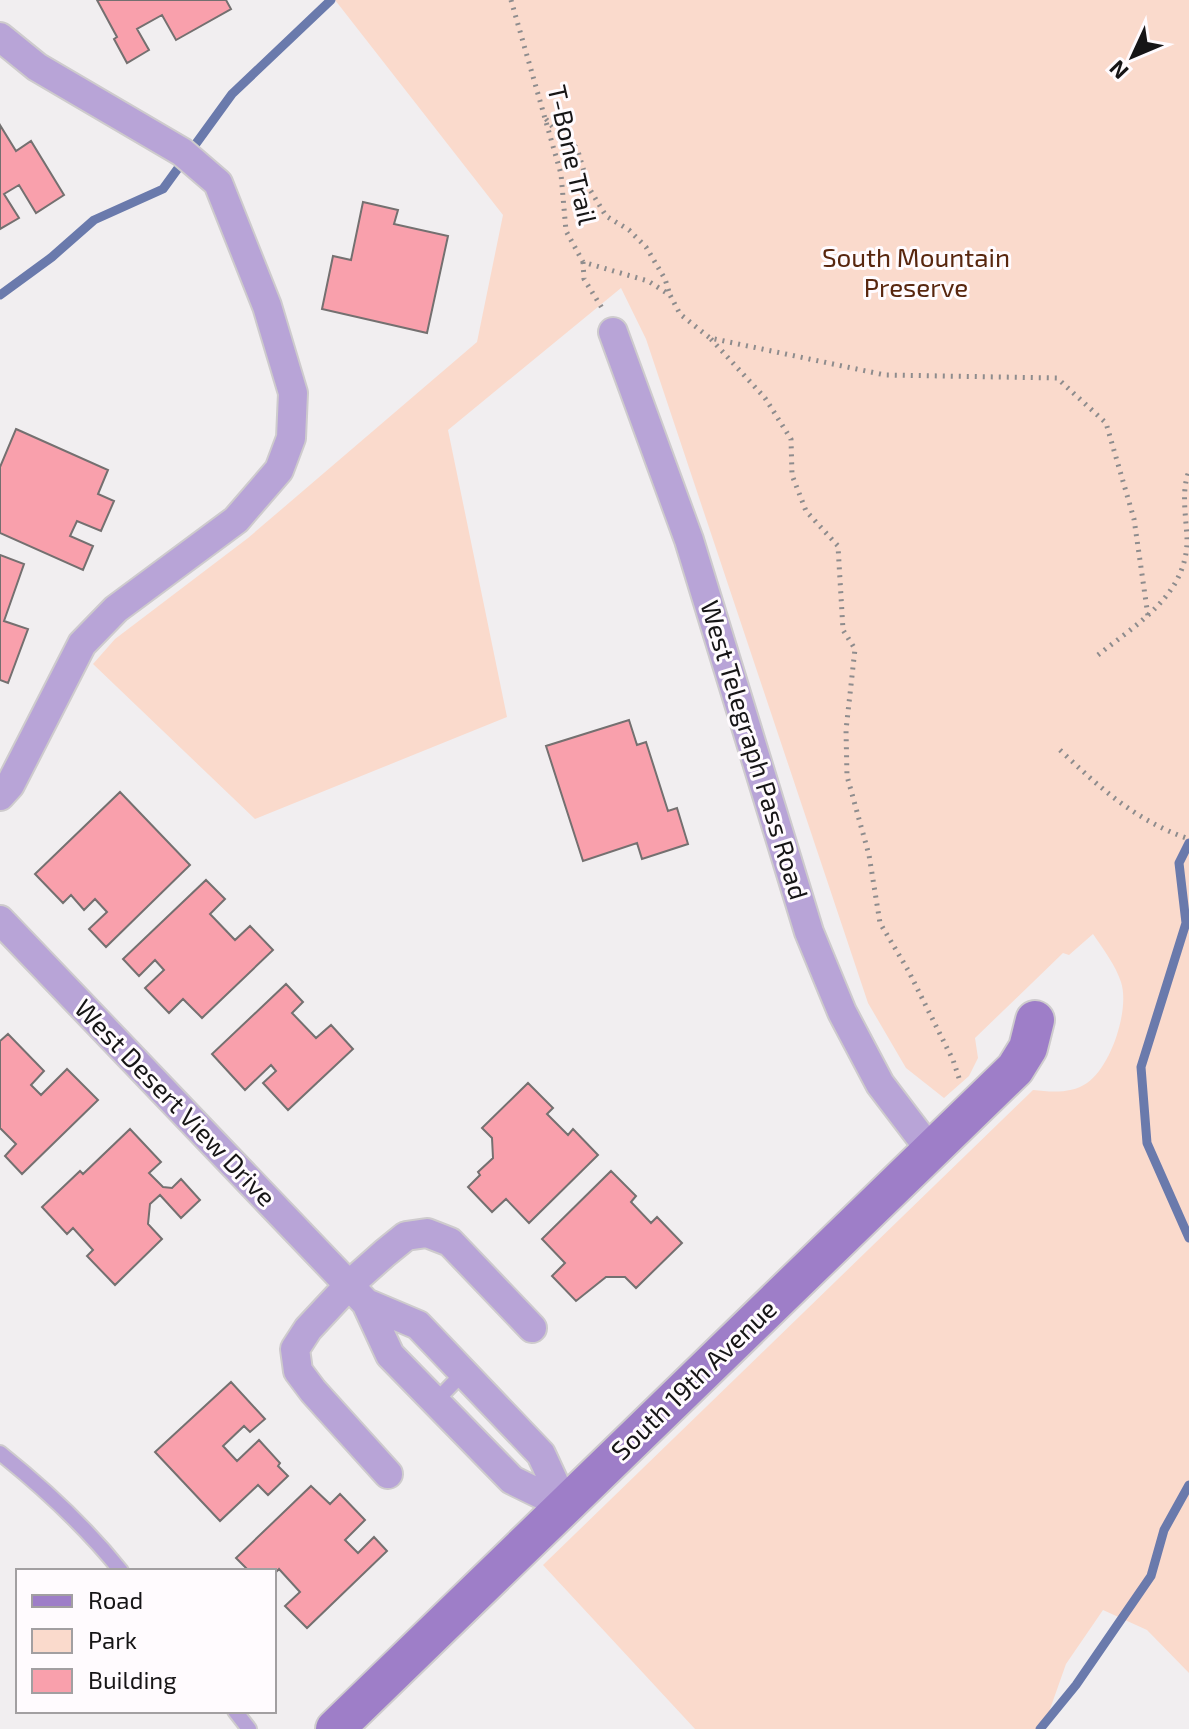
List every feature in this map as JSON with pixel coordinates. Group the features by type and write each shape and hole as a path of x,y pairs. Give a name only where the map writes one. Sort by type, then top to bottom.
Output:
{"street":[{"path":"0,37 37,67 182,152 218,183 267,306 293,393 291,438 279,470 236,520 116,609 82,644 10,785 0,796"},
{"name":"West Telegraph Pass Road","path":"613,332 689,540 809,932 842,1012 880,1084 931,1151"},
{"name":"West Desert View Drive","path":"0,920 358,1294 390,1355 435,1402 512,1480 565,1506"},
{"name":"South 19th Avenue","path":"335,1729 971,1112 1023,1059 1035,1020"},
{"path":"388,1474 298,1371 295,1349 308,1329 358,1294 406,1236 427,1233 450,1242 532,1328"},
{"name":"West Desert View Drive","path":"358,1294 418,1325 541,1454 565,1506"}],"lane":[{"path":"435,1402 463,1373"},
{"path":"0,1453 48,1492 92,1535 119,1569"},
{"path":"237,1713 249,1729"}],"path":[{"name":"T-Bone Trail","path":"511,0 561,174 566,231 583,262 648,281 670,295 680,314 710,338 765,398 791,439 792,475 806,511 838,546 843,630 855,649 846,730 847,776 869,855 880,923 908,970 953,1060 971,1112"},
{"path":"543,115 561,137 577,148 589,188 606,216 629,230 646,247 665,279 670,295"},
{"path":"583,262 584,279 613,332"},
{"path":"710,338 885,375 1057,378 1106,423 1134,519 1148,616"},
{"path":"1098,655 1148,616 1178,582 1187,552 1185,483 1189,471"},
{"path":"1060,750 1107,795 1163,830 1189,839"}],"green space":[{"name":"South Mountain Preserve","path":"335,0 1189,0 1189,1673 1147,1630 1103,1610 1066,1664 1043,1729 695,1729 543,1565 1033,1090 1068,1091 1087,1083 1096,1075 1111,1051 1121,1022 1123,993 1116,970 1093,934 1069,955 1063,953 975,1038 978,1058 969,1076 944,1098 906,1068 868,1003 646,339 621,288 448,430 507,717 255,819 93,664 115,639 248,538 477,342 503,215"}],"building":[{"path":"97,0 226,0 231,9 176,40 162,15 137,29 149,50 127,63"},
{"path":"0,125 16,151 31,141 64,195 36,213 19,185 4,194 19,218 0,229"},
{"path":"363,202 398,210 394,224 448,236 427,333 322,309 333,256 351,260"},
{"path":"16,429 108,470 98,494 114,501 101,531 77,521 70,536 93,546 83,570 0,533 0,467"},
{"path":"0,555 24,564 4,621 28,629 8,683 0,680"},
{"path":"629,720 637,745 646,742 668,811 677,808 688,844 642,859 637,843 583,861 546,746"},
{"path":"120,792 190,865 106,947 89,929 107,912 95,899 84,910 71,895 63,903 35,874"},
{"path":"206,880 225,899 210,914 235,940 250,926 273,950 202,1018 183,999 169,1013 145,988 164,970 155,960 139,976 123,959"},
{"path":"286,984 303,1002 292,1013 316,1038 331,1025 353,1049 288,1110 263,1083 276,1071 271,1065 245,1090 212,1054"},
{"path":"8,1034 44,1071 31,1085 41,1095 67,1069 98,1100 22,1174 5,1156 16,1144 0,1128 0,1041"},
{"path":"528,1083 553,1108 547,1114 568,1135 573,1129 598,1155 529,1223 506,1199 492,1212 468,1187 493,1158 492,1138 482,1128"},
{"path":"130,1129 161,1162 149,1173 163,1187 172,1188 181,1179 200,1200 181,1218 160,1195 150,1204 148,1224 162,1239 115,1285 87,1256 93,1250 73,1228 67,1234 42,1207 80,1171 83,1174"},
{"path":"611,1171 636,1196 631,1202 651,1223 657,1217 682,1243 636,1288 625,1277 606,1277 576,1301 552,1276 565,1263 542,1239"},
{"path":"231,1382 265,1419 250,1432 244,1426 223,1446 237,1461 259,1440 288,1476 268,1495 258,1485 220,1521 155,1452"},
{"path":"311,1486 330,1504 340,1494 365,1520 345,1540 358,1553 374,1537 387,1551 307,1628 285,1606 300,1592 279,1569 276,1572 276,1569 247,1569 236,1558"}],"waterway":[{"path":"0,295 52,257 94,220 163,189 232,94 331,0"},
{"path":"1189,843 1179,863 1186,923 1141,1067 1147,1143 1189,1238"},
{"path":"1040,1729 1076,1685 1151,1576 1164,1530 1189,1485"}]}
